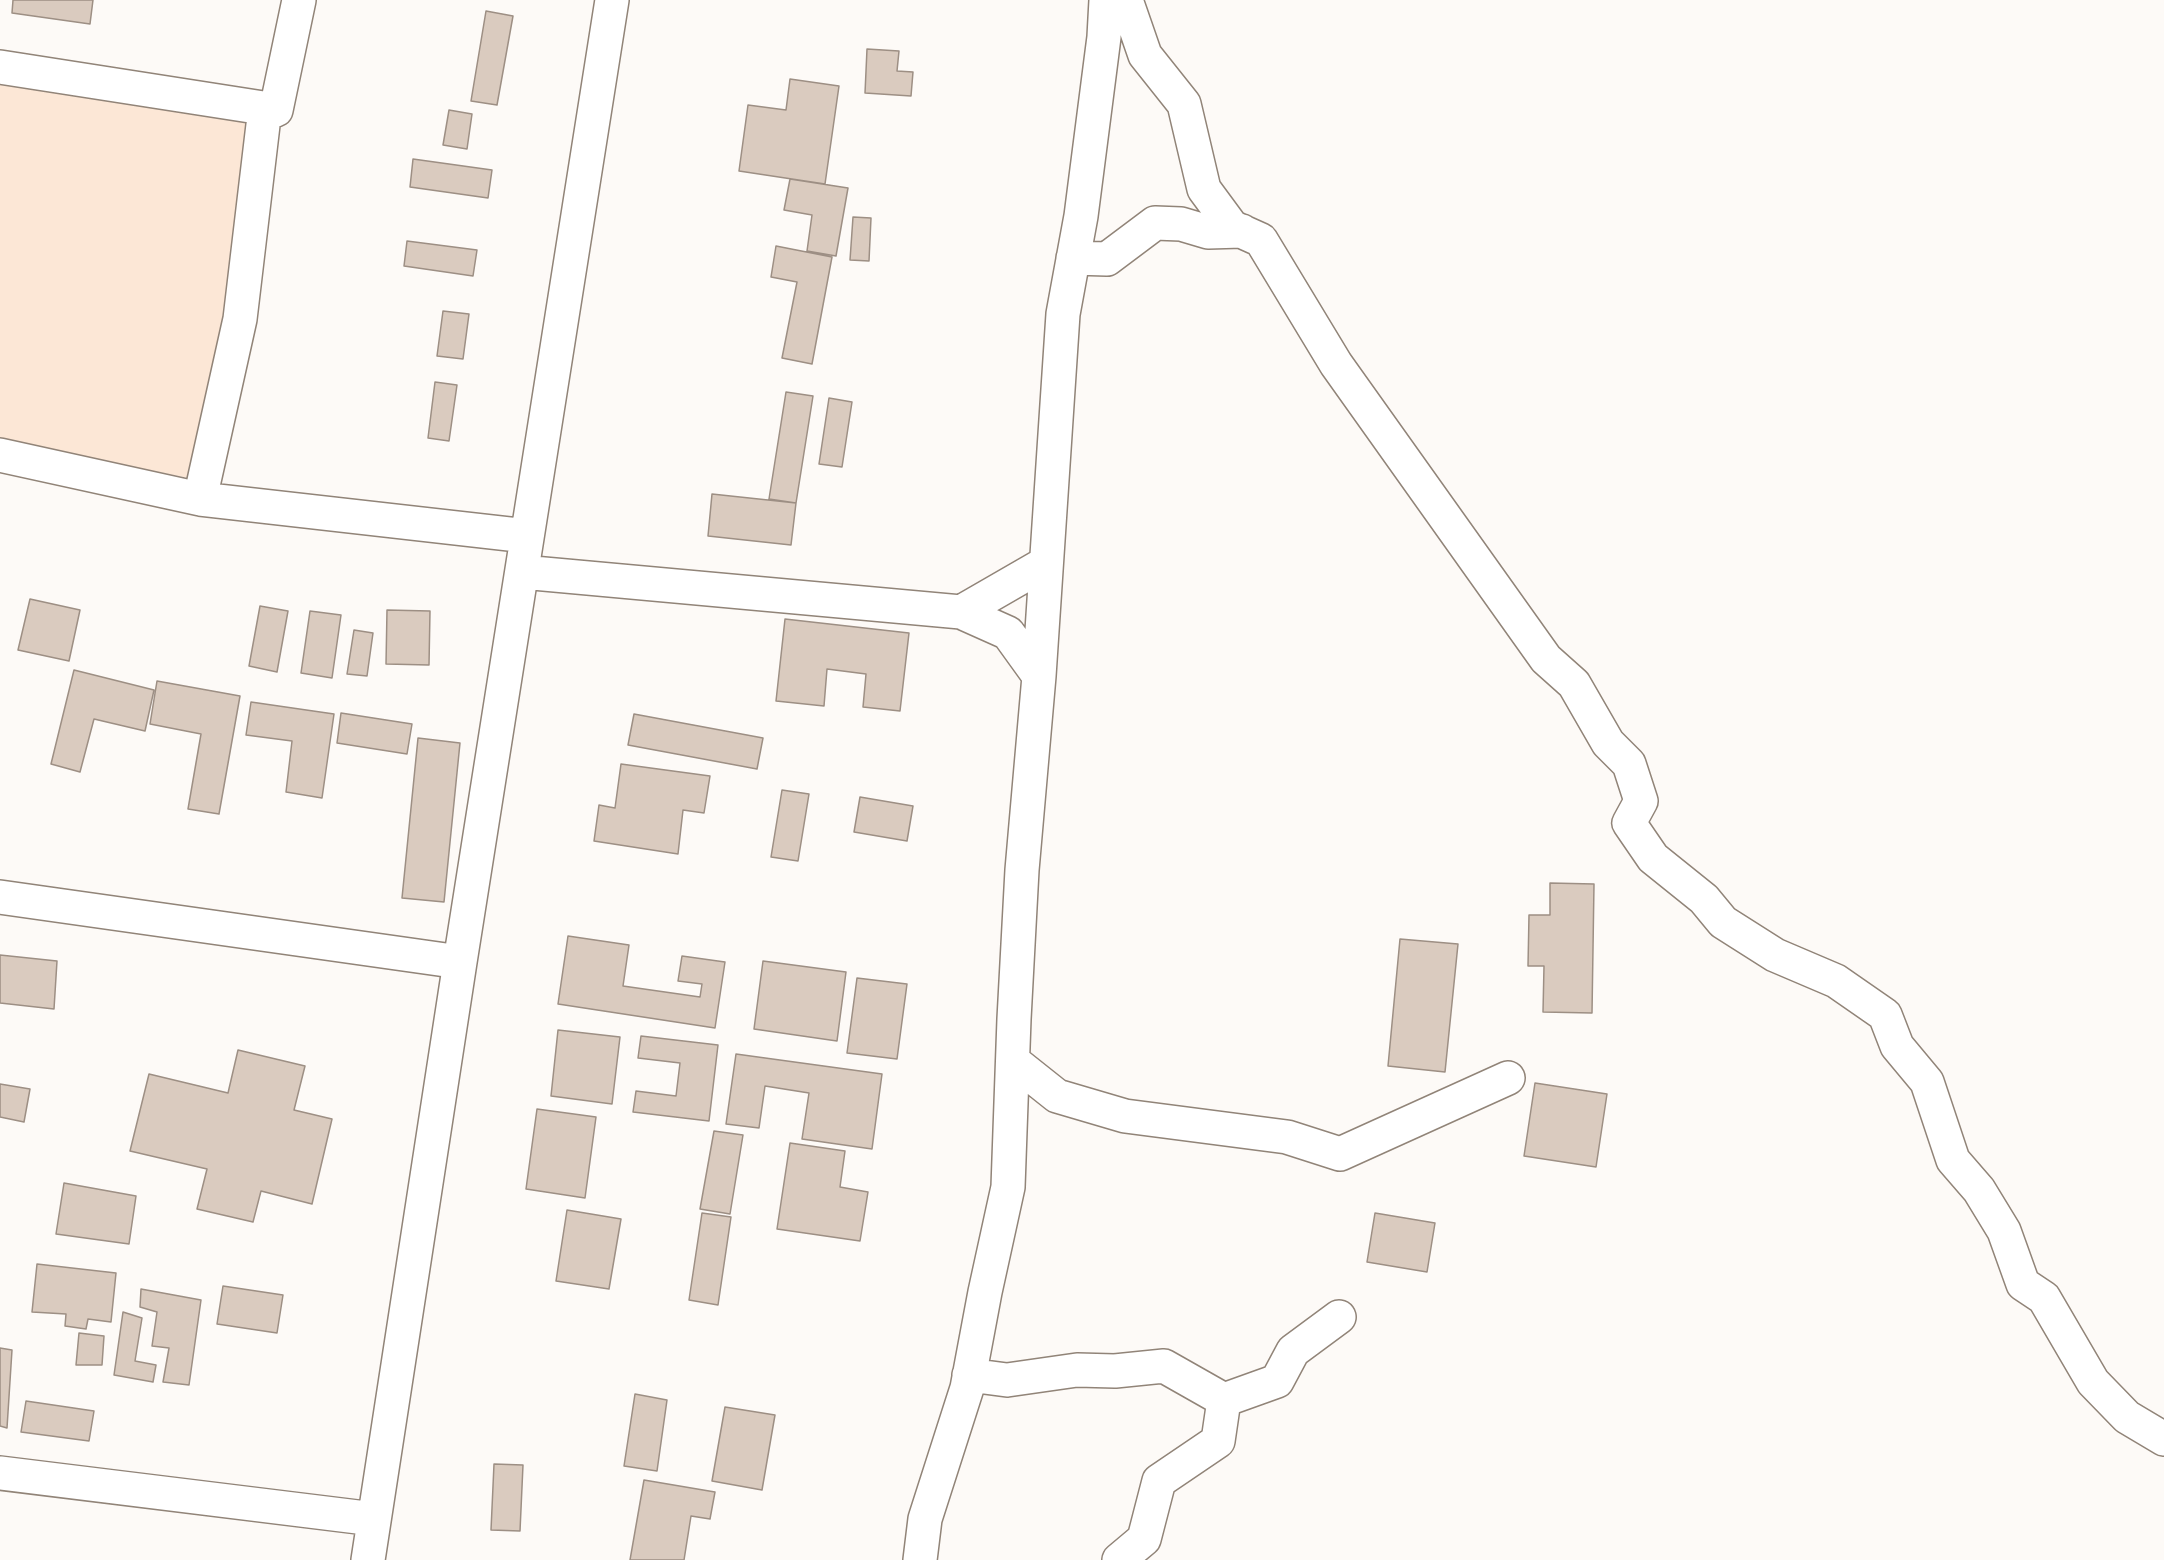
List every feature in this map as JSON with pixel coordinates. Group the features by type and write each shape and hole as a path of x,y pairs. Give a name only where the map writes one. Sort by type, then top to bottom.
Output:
{"street":[{"path":"0,67 276,110 299,0"},
{"path":"368,1560 612,0"},
{"path":"920,1560 925,1519 967,1388 1008,1187 1022,870 1039,676 1063,314 1081,216 1104,37 1106,0"},
{"path":"1126,0 1145,55 1184,104 1204,189 1232,227 1261,240 1336,364 1546,658 1574,684 1608,743 1629,764 1641,801 1629,823 1653,858 1704,899 1724,922 1775,955 1836,981 1884,1015 1897,1046 1927,1082 1953,1160 1979,1190 2004,1231 2023,1284 2044,1298 2093,1382 2127,1417 2164,1439"},
{"path":"200,499 240,319 264,108"},
{"path":"1073,258 1107,259 1155,223 1181,224 1208,232 1242,231"},
{"path":"0,455 200,499 527,536"},
{"path":"961,612 1046,562"},
{"path":"522,572 961,612 1008,633 1039,676"},
{"path":"0,897 460,962"},
{"path":"1013,1060 1057,1096 1125,1116 1287,1137 1340,1154 1508,1078"},
{"path":"969,1375 1007,1380 1077,1370 1115,1371 1164,1366 1224,1400 1277,1381 1293,1352 1339,1317"},
{"path":"1119,1560 1144,1539 1159,1481 1218,1441 1224,1400"},
{"path":"0,1473 374,1519"}],"shaded area":[{"path":"0,81 265,108 194,479 0,441"}],"building":[{"path":"13,0 93,0 90,24 12,13"},
{"path":"486,11 513,16 497,105 471,101"},
{"path":"867,49 899,51 897,71 913,72 911,96 865,93"},
{"path":"790,79 839,86 825,184 739,171 748,105 786,110"},
{"path":"449,110 472,114 467,149 443,145"},
{"path":"413,159 492,170 488,198 410,187"},
{"path":"790,179 848,188 836,256 807,251 812,215 784,210"},
{"path":"853,217 871,218 869,261 850,260"},
{"path":"407,241 477,250 473,276 404,266"},
{"path":"776,246 832,257 812,364 782,358 797,282 771,277"},
{"path":"443,311 469,314 463,359 437,356"},
{"path":"435,382 457,385 449,441 428,438"},
{"path":"786,392 813,396 796,503 769,499"},
{"path":"829,398 852,402 842,467 819,464"},
{"path":"712,494 796,503 791,545 708,536"},
{"path":"30,599 80,610 69,661 18,650"},
{"path":"260,606 288,611 277,672 249,666"},
{"path":"387,610 430,611 429,665 386,664"},
{"path":"310,611 341,615 332,678 301,673"},
{"path":"785,619 909,633 900,711 863,707 866,674 827,669 824,706 776,701"},
{"path":"354,630 373,633 367,676 347,674"},
{"path":"74,670 154,690 145,731 94,719 80,772 51,764"},
{"path":"157,681 240,696 219,814 188,809 201,734 150,724"},
{"path":"251,702 334,714 322,798 286,792 292,741 246,735"},
{"path":"341,713 412,724 407,754 337,743"},
{"path":"634,714 763,738 757,769 628,745"},
{"path":"418,738 460,743 444,902 402,898"},
{"path":"621,764 710,776 704,813 683,810 678,854 594,841 599,805 615,808"},
{"path":"782,790 809,794 798,861 771,857"},
{"path":"860,797 913,806 907,841 854,832"},
{"path":"1550,883 1594,884 1592,1013 1543,1012 1544,966 1528,966 1529,915 1550,915"},
{"path":"568,936 629,945 623,986 700,997 702,984 678,981 682,956 725,962 715,1028 558,1004"},
{"path":"1400,939 1458,944 1445,1072 1388,1066"},
{"path":"0,955 57,961 54,1009 0,1003"},
{"path":"763,961 846,972 837,1041 754,1029"},
{"path":"857,978 907,984 897,1059 847,1053"},
{"path":"558,1030 620,1037 612,1104 551,1096"},
{"path":"641,1036 718,1045 709,1121 633,1112 636,1091 676,1096 680,1063 638,1058"},
{"path":"238,1050 305,1066 294,1110 332,1119 312,1204 261,1191 253,1222 197,1209 207,1169 130,1151 149,1074 228,1093"},
{"path":"736,1054 882,1074 872,1149 802,1139 809,1093 765,1086 759,1128 726,1124"},
{"path":"1535,1083 1607,1094 1596,1167 1524,1156"},
{"path":"0,1084 30,1089 24,1122 0,1117"},
{"path":"537,1109 596,1117 585,1198 526,1189"},
{"path":"714,1131 743,1135 730,1214 700,1209"},
{"path":"790,1143 845,1151 840,1187 868,1192 860,1241 777,1229"},
{"path":"64,1183 136,1196 129,1244 56,1234"},
{"path":"567,1210 621,1219 609,1289 556,1281"},
{"path":"702,1213 731,1217 718,1305 689,1300"},
{"path":"1375,1213 1435,1223 1427,1272 1367,1262"},
{"path":"37,1264 116,1273 111,1322 88,1319 86,1329 65,1326 66,1314 32,1312"},
{"path":"223,1286 283,1295 277,1333 217,1324"},
{"path":"141,1289 201,1300 189,1385 163,1382 169,1348 152,1346 157,1312 140,1307"},
{"path":"123,1312 142,1318 135,1361 156,1365 153,1382 114,1375"},
{"path":"79,1333 104,1336 102,1365 76,1365"},
{"path":"0,1348 12,1350 7,1428 0,1426"},
{"path":"635,1394 667,1400 657,1471 624,1466"},
{"path":"26,1401 94,1411 89,1441 21,1432"},
{"path":"725,1407 775,1415 762,1490 712,1481"},
{"path":"494,1464 523,1465 520,1531 491,1530"},
{"path":"644,1480 715,1492 710,1519 691,1516 684,1560 630,1560"}]}
